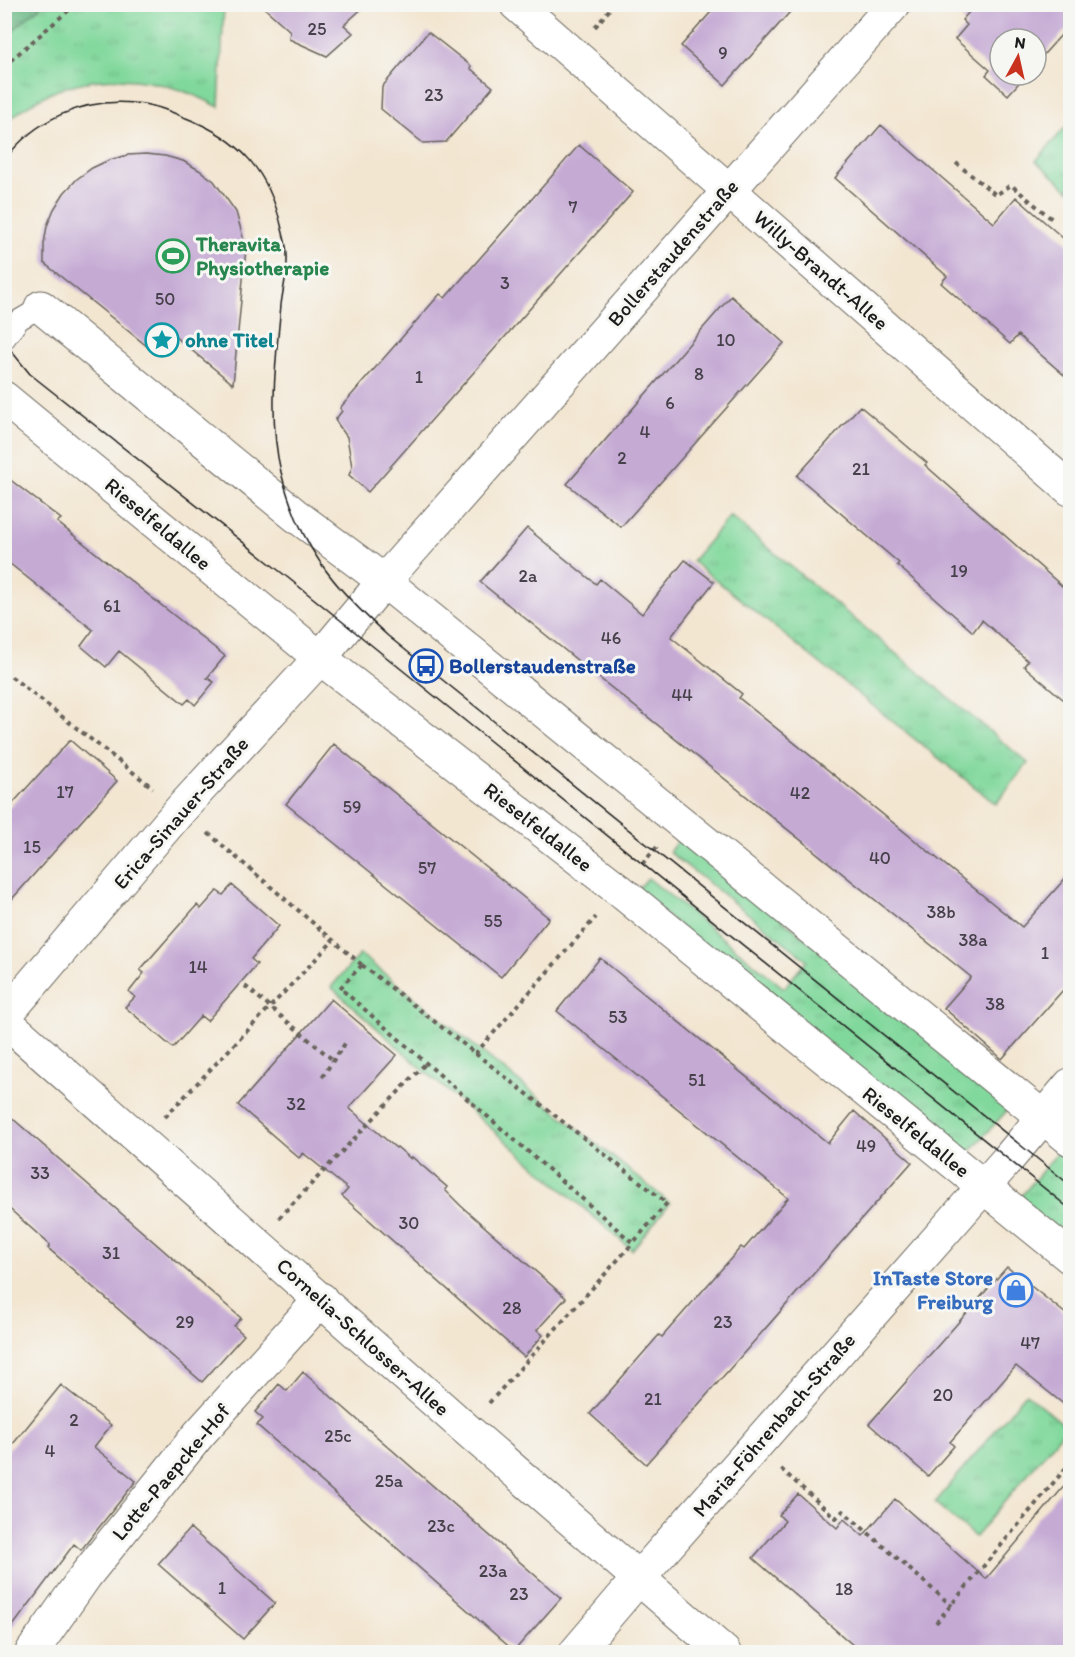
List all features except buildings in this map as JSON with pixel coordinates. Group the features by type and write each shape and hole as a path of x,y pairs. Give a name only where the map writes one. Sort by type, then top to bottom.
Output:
{"street":[{"name":"Willy-Brandt-Allee","path":"516,4 1071,489"},
{"name":"Bollerstaudenstraße","path":"359,611 894,4"},
{"path":"41,308 295,514 384,581 1071,1138"},
{"name":"Rieselfeldallee","path":"4,398 320,658 619,890 1071,1257"},
{"name":"Erica-Sinauer-Straße","path":"4,1018 181,809 320,658 359,611"},
{"name":"Cornelia-Schlosser-Allee","path":"4,1018 466,1429 724,1653"},
{"name":"Maria-Föhrenbach-Straße","path":"576,1653 638,1579 1021,1145 1071,1085"},
{"name":"Lotte-Paepcke-Hof","path":"32,1653 86,1575 199,1434 321,1299"}],"lane":[{"path":"4,340 19,320 41,308"}],"path":[{"path":"4,66 76,4"},
{"path":"956,163 996,195 1011,185 1052,219"},
{"path":"475,1054 679,821"},
{"path":"142,1141 333,942"},
{"path":"466,1429 633,1243 667,1203 362,965 340,988 633,1243"},
{"path":"245,986 333,1060"},
{"path":"322,1077 346,1042"},
{"path":"256,1242 425,1064"},
{"path":"756,1447 836,1518 843,1511 952,1606"},
{"path":"936,1623 1071,1463"}],"green space":[{"path":"5,4 42,4 42,5 5,37"},
{"path":"5,5 224,5 219,107 171,87 122,79 97,80 72,85 49,94 26,107 5,124"},
{"path":"1070,122 1070,191 1036,161"},
{"path":"730,516 1028,763 996,804 692,561"},
{"path":"680,837 1012,1105 965,1157 636,891 648,878 784,988 807,960 669,852"},
{"path":"360,954 670,1203 632,1250 331,987"},
{"path":"1063,1146 1070,1152 1070,1242 1018,1200"},
{"path":"1026,1393 1067,1427 975,1537 935,1503"}],"tram line":[{"path":"4,161 16,146 45,123 79,108 115,102 141,104 167,110 205,126 237,147 260,174 269,190 284,235 286,249 287,267 281,305 274,388 275,431 281,472 298,522 308,543 335,582 388,636 1070,1185"},
{"path":"4,342 30,374 287,577 1070,1209"}],"place":[{"name":"Theravita Physiotherapie","path":"173,256"},
{"name":"ohne Titel","path":"162,340"},
{"name":"Bollerstaudenstraße","path":"426,666"},
{"name":"InTaste Store Freiburg","path":"1016,1290"}]}
